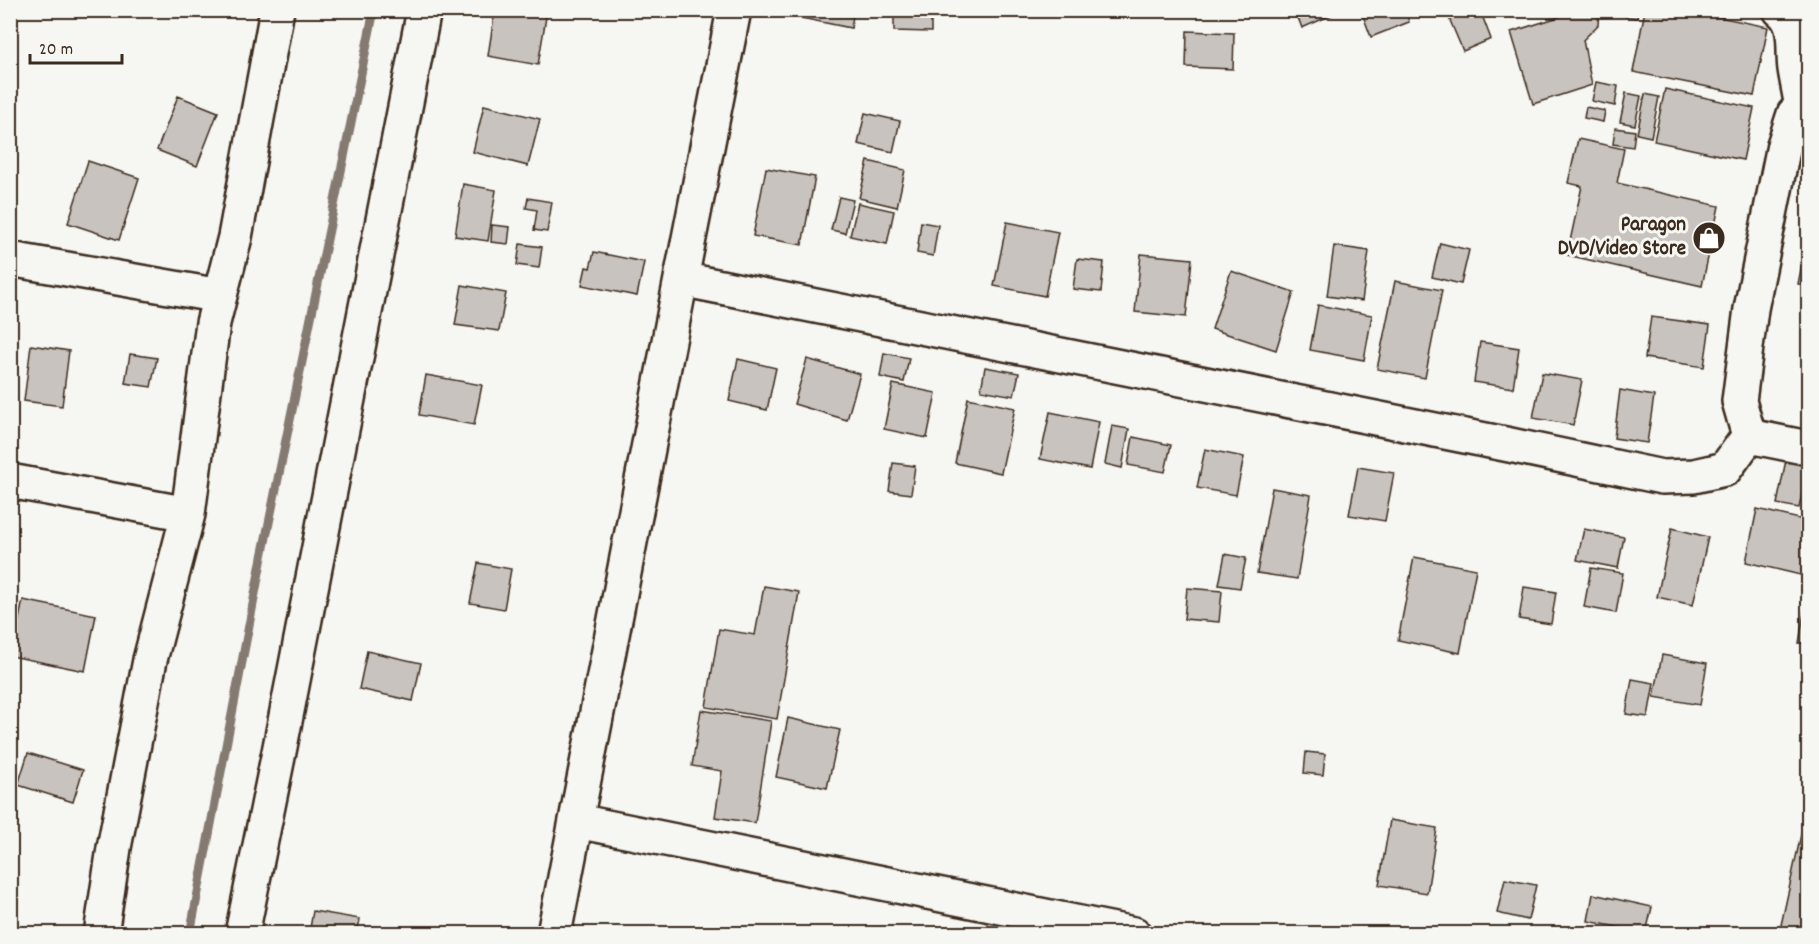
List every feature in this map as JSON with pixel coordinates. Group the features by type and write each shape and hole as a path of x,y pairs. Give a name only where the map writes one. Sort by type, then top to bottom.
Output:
{"street":[{"path":"101,933 114,848 150,660 188,514 213,323 235,237 277,10"},
{"path":"242,933 424,10"},
{"path":"554,933 734,10"},
{"path":"1749,436 1739,401 1751,309 1784,145 1794,114 1805,106 1795,68 1794,36 1786,14 1780,10"},
{"path":"10,258 220,296"},
{"path":"681,279 1662,477 1694,476 1725,469 1749,436"},
{"path":"1749,436 1809,448"},
{"path":"10,481 188,514"},
{"path":"577,820 1134,933"}],"building":[{"path":"495,10 547,11 538,65 488,56"},
{"path":"798,10 854,10 851,28 796,17"},
{"path":"894,10 931,10 931,32 894,31"},
{"path":"1295,10 1343,10 1302,28"},
{"path":"1361,10 1405,10 1409,22 1371,37"},
{"path":"1468,10 1480,10 1491,39 1463,51 1449,18"},
{"path":"1559,10 1599,10 1598,25 1583,40 1592,85 1533,104 1511,32 1559,17"},
{"path":"1608,10 1638,10 1637,18 1608,14"},
{"path":"1645,10 1685,10 1768,27 1754,96 1633,72"},
{"path":"1187,31 1234,33 1233,69 1186,67"},
{"path":"1596,82 1618,86 1615,106 1592,101"},
{"path":"1665,89 1754,108 1743,160 1654,141"},
{"path":"1626,93 1641,96 1635,125 1620,122"},
{"path":"1645,94 1659,97 1651,137 1637,134"},
{"path":"178,96 218,112 197,166 157,150"},
{"path":"484,105 540,119 528,166 473,152"},
{"path":"1586,107 1605,111 1603,122 1584,118"},
{"path":"865,113 900,121 893,152 858,144"},
{"path":"1615,128 1635,131 1633,147 1613,144"},
{"path":"1578,139 1624,149 1617,183 1719,206 1702,286 1567,255 1582,186 1568,183"},
{"path":"88,161 139,178 119,240 68,223"},
{"path":"868,161 905,170 897,207 859,198"},
{"path":"766,168 815,177 802,245 753,236"},
{"path":"463,184 496,190 488,241 455,236"},
{"path":"839,197 853,200 845,233 831,230"},
{"path":"528,198 552,202 547,232 534,230 537,210 526,208"},
{"path":"858,203 894,211 887,244 850,236"},
{"path":"921,222 938,225 933,256 917,253"},
{"path":"1007,222 1058,232 1045,296 994,286"},
{"path":"492,225 510,227 508,244 491,242"},
{"path":"1440,243 1469,250 1461,284 1432,277"},
{"path":"520,244 542,247 539,268 517,265"},
{"path":"1334,246 1369,251 1362,301 1327,296"},
{"path":"594,252 644,262 637,296 582,285 586,267 590,268"},
{"path":"1141,254 1192,259 1186,317 1135,312"},
{"path":"1077,259 1104,262 1101,292 1073,289"},
{"path":"1803,259 1808,260 1808,286 1798,284"},
{"path":"1231,271 1294,292 1276,350 1212,329"},
{"path":"1395,281 1442,290 1425,378 1377,369"},
{"path":"462,285 506,293 499,331 455,325"},
{"path":"1318,305 1372,315 1364,360 1310,350"},
{"path":"1651,317 1710,325 1704,367 1645,358"},
{"path":"1480,342 1519,348 1513,388 1474,382"},
{"path":"31,345 69,351 62,406 24,401"},
{"path":"884,353 909,358 904,382 880,377"},
{"path":"130,354 157,358 151,387 125,383"},
{"path":"738,359 776,368 767,410 729,401"},
{"path":"807,359 860,374 847,420 794,404"},
{"path":"985,367 1019,373 1014,396 981,390"},
{"path":"1542,373 1582,380 1573,425 1533,418"},
{"path":"426,375 482,385 474,425 419,415"},
{"path":"893,384 936,393 927,438 884,429"},
{"path":"1620,390 1654,396 1647,443 1614,438"},
{"path":"968,398 1015,408 1001,473 955,463"},
{"path":"1050,412 1099,422 1090,469 1040,459"},
{"path":"1112,426 1129,429 1122,468 1105,464"},
{"path":"1133,437 1171,445 1165,472 1128,465"},
{"path":"1205,449 1244,457 1236,495 1197,488"},
{"path":"1786,460 1808,465 1799,508 1777,504"},
{"path":"893,463 915,466 911,494 889,491"},
{"path":"1358,467 1394,473 1385,521 1349,515"},
{"path":"1272,488 1311,495 1297,579 1257,573"},
{"path":"1757,509 1808,521 1808,559 1805,576 1746,562"},
{"path":"1672,528 1708,537 1693,605 1657,597"},
{"path":"1584,529 1624,537 1618,568 1577,560"},
{"path":"1225,554 1246,558 1240,588 1219,585"},
{"path":"1414,557 1476,569 1460,653 1398,640"},
{"path":"478,563 511,569 504,609 470,603"},
{"path":"1591,568 1623,573 1616,613 1584,607"},
{"path":"764,586 799,592 777,719 706,707 719,629 755,635"},
{"path":"1524,587 1556,592 1551,624 1519,619"},
{"path":"1187,588 1222,591 1219,622 1184,619"},
{"path":"23,600 96,615 85,671 11,656"},
{"path":"1805,607 1808,607 1808,644 1799,643"},
{"path":"367,651 421,663 413,701 359,689"},
{"path":"1662,655 1707,663 1700,705 1654,697"},
{"path":"1632,679 1654,683 1648,717 1626,714"},
{"path":"701,710 771,721 755,823 715,817 722,771 692,766"},
{"path":"788,718 840,730 827,788 776,777"},
{"path":"1306,752 1325,754 1323,775 1304,773"},
{"path":"28,753 83,770 73,802 18,785"},
{"path":"1808,803 1808,934 1779,934"},
{"path":"1390,820 1437,828 1427,893 1379,885"},
{"path":"10,822 15,822 12,852 10,852"},
{"path":"1505,879 1536,885 1528,920 1497,913"},
{"path":"1593,894 1652,907 1646,933 1588,921"},
{"path":"313,911 360,919 357,934 309,934"}],"waterway":[{"path":"190,934 262,557 374,10"}],"place":[{"name":"Paragon DVD/Video Store","path":"1709,238"}]}
